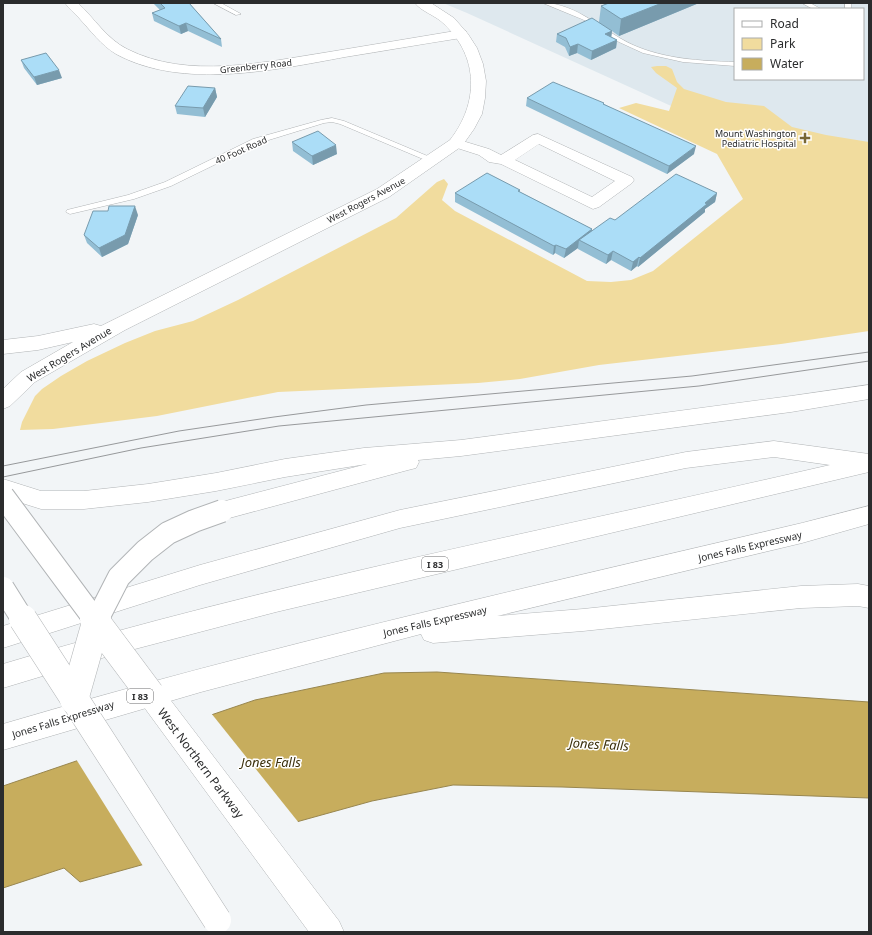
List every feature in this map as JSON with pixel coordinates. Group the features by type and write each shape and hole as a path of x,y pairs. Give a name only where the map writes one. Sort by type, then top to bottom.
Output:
{"main road":[{"name":"West Rogers Avenue","path":"3,401 28,377 118,325 383,193 416,173 456,143 474,118 479,98 479,72 473,53 461,34 450,22 421,3"},
{"name":"West Rogers Avenue","path":"3,347 38,343 118,325"},
{"path":"3,488 41,500 84,500 148,493 216,482 285,468 364,456 461,448 869,392"},
{"path":"74,700 96,621 119,577 145,551 168,533 194,521 222,511 461,448"},
{"path":"3,637 200,575 400,519 686,460 774,449 857,459 869,463"},
{"name":"I 83","path":"3,676 48,661 220,615 347,584 869,463"},
{"name":"West Northern Parkway","path":"3,496 328,932"},
{"name":"Jones Falls Expressway","path":"3,737 216,675 362,638 794,535 869,515"},
{"path":"3,588 221,926"},
{"path":"362,638 584,620 801,597 858,595 869,597"}],"street":[{"name":"Greenberry Road","path":"71,3 109,42 121,50 136,58 159,64 190,69 225,70 261,67 461,34"},
{"path":"456,143 484,152 494,159 504,160 593,204 626,180 538,138 504,160"}],"lane":[{"path":"216,3 238,14"},
{"path":"546,3 585,19 618,40 651,53 697,63 734,64"},
{"path":"804,3 816,8"},
{"name":"40 Foot Road","path":"70,212 131,197 168,184 256,141 323,121 332,120 342,122 433,160"}],"shaded area":[{"name":"Mount Washington Pediatric Hospital","path":"443,3 869,3 869,196 467,13"}],"green space":[{"path":"666,66 672,69 677,82 684,89 726,102 764,106 792,127 826,135 869,142 869,331 781,344 599,365 520,379 478,383 278,392 157,416 53,429 20,430 22,422 35,396 42,389 61,376 87,361 125,343 155,331 193,321 238,300 396,218 437,182 444,179 448,184 442,200 455,211 587,281 611,282 631,280 653,271 743,199 717,154 619,108 636,103 669,111 677,88 656,73 651,67"}],"water":[{"name":"Jones Falls","path":"437,672 869,702 869,798 562,787 453,785 372,801 80,882 64,868 3,888 3,786 255,700 384,673"}],"pier":[{"path":"211,713 299,823 143,866 76,759"}],"building":[{"path":"160,3 189,3 221,39 186,23 179,26 152,13 165,8"},
{"path":"609,3 662,3 621,19 601,6"},
{"path":"592,18 612,31 605,34 617,40 592,51 578,44 570,47 566,38 557,34"},
{"path":"46,53 59,70 34,77 21,60"},
{"path":"553,82 604,103 603,104 696,146 669,166 527,98"},
{"path":"188,86 215,88 203,108 175,106"},
{"path":"318,131 336,145 312,156 292,142"},
{"path":"487,173 520,190 518,191 592,229 566,249 556,245 554,246 455,193"},
{"path":"676,174 717,193 705,203 707,204 640,258 639,257 633,262 613,251 608,255 579,240 610,218 615,220"},
{"path":"109,206 135,206 125,235 99,248 84,235 93,211 108,211"}],"tram line":[{"path":"3,466 179,431 274,417 366,405 692,376 869,352"},
{"path":"3,477 141,448 279,426 699,386 869,361"}],"place":[{"name":"Mount Washington Pediatric Hospital","path":"805,138"}]}
